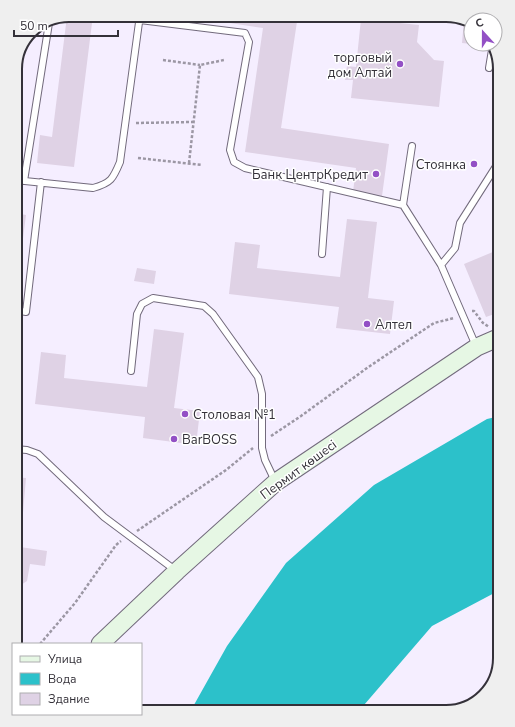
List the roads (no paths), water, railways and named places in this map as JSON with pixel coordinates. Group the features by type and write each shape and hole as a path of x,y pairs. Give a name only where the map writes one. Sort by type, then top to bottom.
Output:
{"main road":[{"name":"Пермит көшесі","path":"101,643 176,571 276,482 477,347 493,340"}],"lane":[{"path":"48,27 24,181 93,188 105,185 114,178 120,162 139,22"},
{"path":"168,22 245,33 249,42 230,150 234,162 245,168 403,205"},
{"path":"489,68 491,57"},
{"path":"412,146 403,205 441,265 477,347"},
{"path":"441,265 455,248 460,223 493,171"},
{"path":"22,311 26,312 41,182"},
{"path":"322,254 328,187"},
{"path":"132,371 137,314 142,304 153,298 204,306 213,314 258,377 262,394 262,448 264,460 276,482"},
{"path":"22,450 38,454 104,517 176,571"}],"water":[{"path":"493,418 493,594 432,626 364,705 194,705 227,646 286,563 374,485 487,419"}],"place":[{"name":"торговый дом Алтай","path":"400,64"},
{"name":"Стоянка","path":"474,164"},
{"name":"Банк ЦентрКредит","path":"376,174"},
{"name":"Алтел","path":"367,324"},
{"name":"Столовая №1","path":"185,414"},
{"name":"BarBOSS","path":"174,439"}]}
